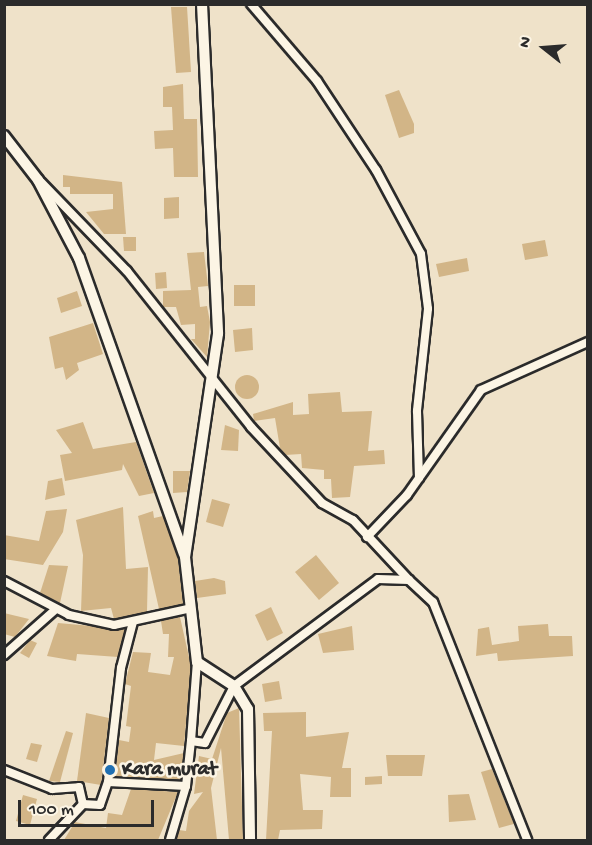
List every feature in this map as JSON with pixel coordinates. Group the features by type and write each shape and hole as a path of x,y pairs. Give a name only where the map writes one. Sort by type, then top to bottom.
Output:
{"street":[{"path":"185,557 218,334 202,4"},
{"path":"251,4 317,81 376,170 420,254 428,309 417,411 418,478"},
{"path":"4,136 38,180 79,258 185,557 197,663 186,786 170,840"},
{"path":"38,180 65,202 127,272 210,378 322,503 352,520 433,602 527,840"},
{"path":"367,537 418,478 481,390 588,342"},
{"path":"191,741 205,743 234,686 378,579 409,580"},
{"path":"4,581 56,609 114,625 191,608"},
{"path":"4,655 56,609"},
{"path":"83,804 100,806 108,783 121,668 133,622"},
{"path":"197,663 234,686 248,709 250,840"},
{"path":"4,770 52,789 79,787 83,804"},
{"path":"108,783 186,786"},
{"path":"50,840 83,804"}],"building":[{"path":"171,7 187,7 191,72 176,73"},
{"path":"183,84 184,119 197,119 198,177 174,177 173,148 155,149 154,131 173,130 172,107 163,107 163,87"},
{"path":"399,90 414,124 414,133 399,138 385,95"},
{"path":"63,175 122,182 126,234 104,234 86,212 113,209 113,194 70,194 70,187 63,187"},
{"path":"179,197 179,218 164,219 164,198"},
{"path":"123,237 136,237 136,251 124,251"},
{"path":"545,240 548,256 525,260 522,244"},
{"path":"204,252 208,286 198,287 200,307 207,306 210,322 207,357 191,339 195,339 195,324 181,325 176,307 163,307 163,291 191,290 187,253"},
{"path":"467,258 469,271 439,277 436,264"},
{"path":"166,272 167,288 156,289 155,273"},
{"path":"234,285 255,285 255,306 234,306"},
{"path":"77,291 82,306 61,313 57,298"},
{"path":"93,323 103,354 77,363 79,370 66,380 63,367 55,369 49,337"},
{"path":"252,328 253,350 235,352 233,330"},
{"path":"247,375 255,379 259,387 255,395 247,399 239,395 235,387 239,379"},
{"path":"340,392 342,412 372,411 368,451 384,450 385,464 354,466 350,497 332,498 331,479 324,479 324,470 302,468 301,454 285,455 280,448 275,418 254,421 253,414 293,402 293,415 309,414 308,394"},
{"path":"83,422 93,449 136,442 154,493 139,496 123,464 122,470 65,481 60,455 72,453 56,430"},
{"path":"225,425 239,430 238,451 221,450"},
{"path":"173,471 190,471 187,492 173,493"},
{"path":"62,478 65,495 45,500 48,481"},
{"path":"212,499 230,504 223,527 206,522"},
{"path":"123,507 126,569 148,567 147,612 114,619 111,608 81,611 83,555 76,520"},
{"path":"67,509 63,532 43,565 4,559 4,535 39,541 46,511"},
{"path":"153,511 154,518 163,516 178,558 183,604 159,609 138,516"},
{"path":"316,555 339,583 319,600 295,572"},
{"path":"49,565 68,566 60,603 40,593"},
{"path":"214,578 225,581 226,594 197,598 195,581"},
{"path":"271,607 283,633 267,641 255,615"},
{"path":"4,613 29,619 15,637 4,634"},
{"path":"180,617 191,666 184,746 156,743 154,760 184,753 181,780 115,776 119,740 129,742 131,727 126,726 131,686 125,684 133,652 151,653 148,672 170,675 174,657 168,657 169,634 163,634 161,621"},
{"path":"58,623 125,629 118,657 77,654 76,661 47,656"},
{"path":"548,624 549,636 572,636 573,656 498,661 497,653 476,656 478,629 489,627 492,645 519,641 518,626"},
{"path":"352,626 354,650 323,653 318,634"},
{"path":"30,640 37,643 29,658 20,653"},
{"path":"279,681 282,699 265,702 262,684"},
{"path":"239,708 243,840 229,840 221,748 211,788 217,840 176,840 179,830 186,831 189,811 203,792 194,794 199,756 212,759 227,713"},
{"path":"306,712 306,737 349,732 342,768 351,768 351,797 330,797 331,777 300,774 303,810 323,810 322,829 280,830 278,840 266,840 272,731 264,731 263,713"},
{"path":"86,713 109,718 101,785 77,781"},
{"path":"66,731 73,733 60,782 49,781"},
{"path":"31,743 42,745 37,762 26,759"},
{"path":"386,755 425,755 422,776 388,776"},
{"path":"492,769 514,824 499,828 481,772"},
{"path":"382,776 382,784 365,785 365,777"},
{"path":"131,789 178,792 158,840 64,840 75,822 106,828 108,813 122,815"},
{"path":"469,794 476,820 449,822 448,795"},
{"path":"23,795 37,799 30,825 16,821"}],"place":[{"name":"Kara murat","path":"110,770"}]}
